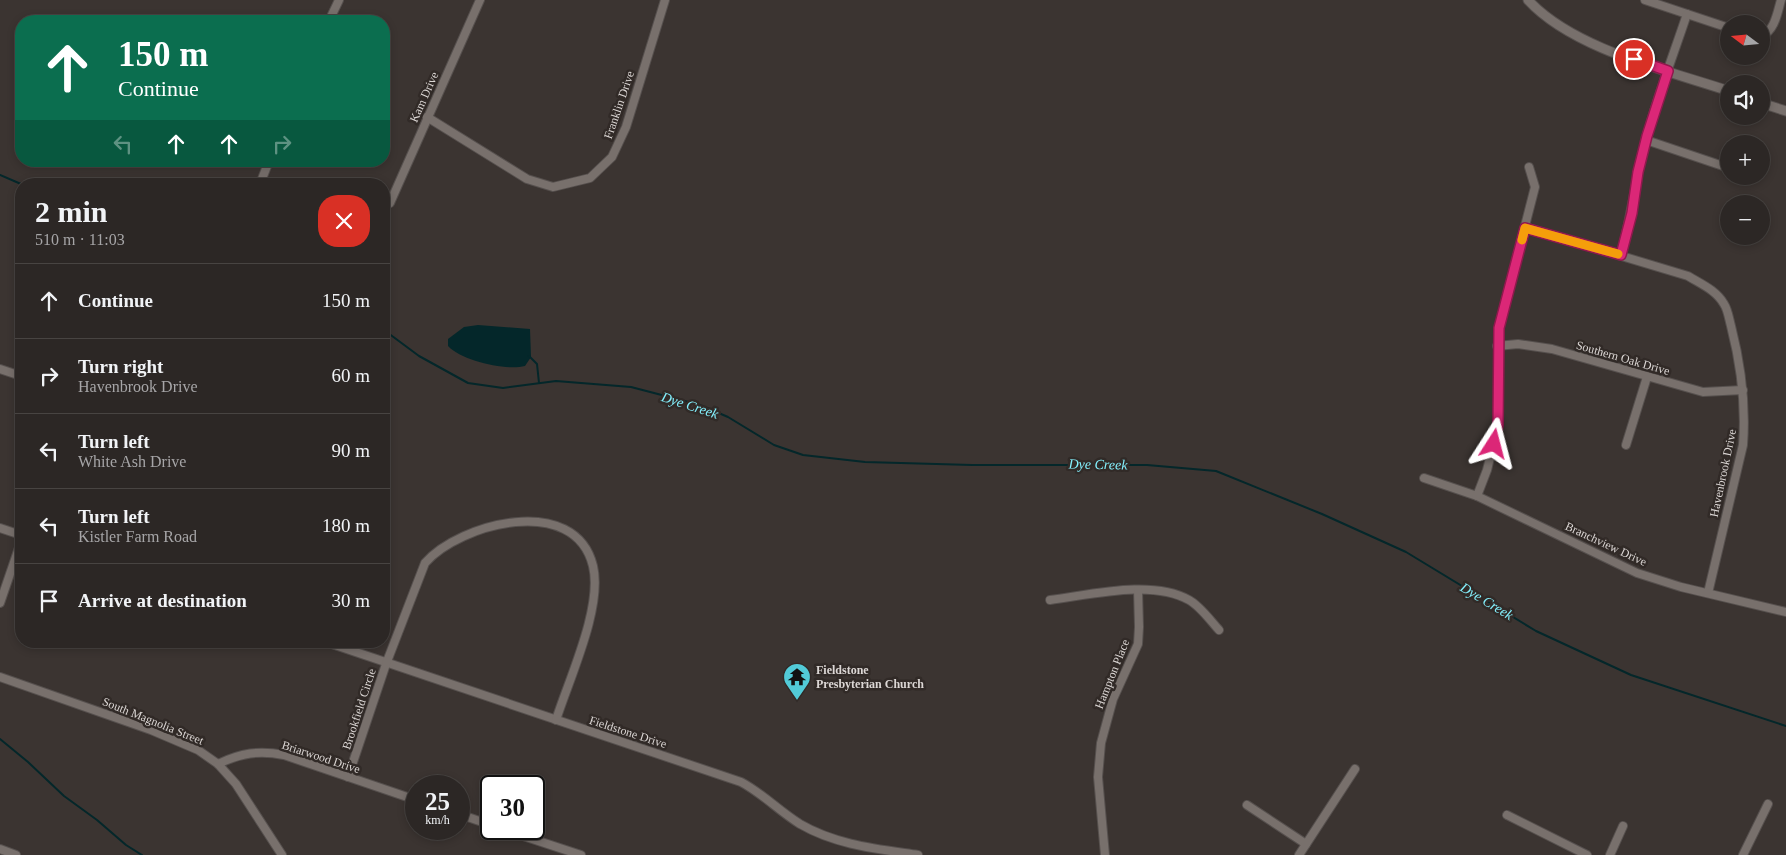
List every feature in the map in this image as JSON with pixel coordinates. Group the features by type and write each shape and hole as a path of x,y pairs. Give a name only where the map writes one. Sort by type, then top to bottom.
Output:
{"street":[{"path":"333,15 339,0"},
{"name":"Kam Drive","path":"390,203 480,0"},
{"name":"Franklin Drive","path":"427,117 528,179 553,187 590,178 612,157 626,127 665,0"},
{"path":"1528,0 1560,27 1590,44 1720,88"},
{"path":"1645,0 1720,25"},
{"path":"1770,31 1781,0"},
{"path":"1621,255 1632,213 1638,172 1646,140 1687,14"},
{"path":"1770,105 1786,111"},
{"path":"1646,140 1720,165"},
{"path":"1477,496 1487,470 1498,425 1497,346 1499,328 1534,187 1530,167"},
{"name":"Havenbrook Drive","path":"1525,228 1688,276 1712,290 1725,305 1736,348 1743,390 1743,445 1708,593"},
{"name":"Southern Oak Drive","path":"1497,346 1518,344 1552,349 1703,392 1743,390"},
{"path":"0,369 15,374"},
{"path":"1626,445 1647,377"},
{"name":"Branchview Drive","path":"1424,478 1477,496 1637,572 1708,593 1786,612"},
{"name":"Brookfield Circle","path":"348,778 418,574 434,552 465,536 506,522 529,521 552,524 571,534 584,548 592,564 595,583 590,620 556,720"},
{"path":"0,528 15,533"},
{"path":"0,603 15,559"},
{"path":"1050,600 1156,589 1174,593 1191,600 1219,630"},
{"name":"Hampton Place","path":"1105,855 1098,777 1101,743 1113,699 1138,644 1140,627 1138,590"},
{"name":"Fieldstone Drive","path":"342,648 741,782 811,830 860,847 918,855"},
{"name":"South Magnolia Street","path":"0,677 198,750 218,764 236,784 282,855"},
{"name":"Briarwood Drive","path":"218,764 249,752 284,755 405,796"},
{"path":"1299,855 1355,769"},
{"path":"1743,855 1768,804"},
{"path":"1247,805 1306,844"},
{"path":"1507,815 1587,855"},
{"path":"1610,855 1623,826"},
{"path":"535,840 580,855"},
{"path":"0,849 16,855"}],"water":[{"path":"478,325 530,329 531,357 525,366 507,367 485,364 463,356 448,346 448,339 464,327"}],"waterway":[{"name":"Dye Creek","path":"0,175 15,181"},
{"name":"Dye Creek","path":"390,334 419,356 468,383 503,388 556,381 631,387 700,405 728,417 774,445 803,455 865,462 972,465 1147,465 1216,471 1322,514 1406,552 1536,631 1631,675 1786,726"},
{"path":"529,356 537,364 539,383"},
{"path":"0,739 64,796 97,820 126,845 142,855"}],"slow traffic":[{"path":"1522,240 1525,228 1618,254"}],"place":[{"name":"Fieldstone Presbyterian Church","path":"797,701"}],"route":[{"path":"1494,444 1498,425 1497,346 1499,328 1525,228 1621,255 1632,213 1638,172 1647,136 1668,71 1634,59"}]}
